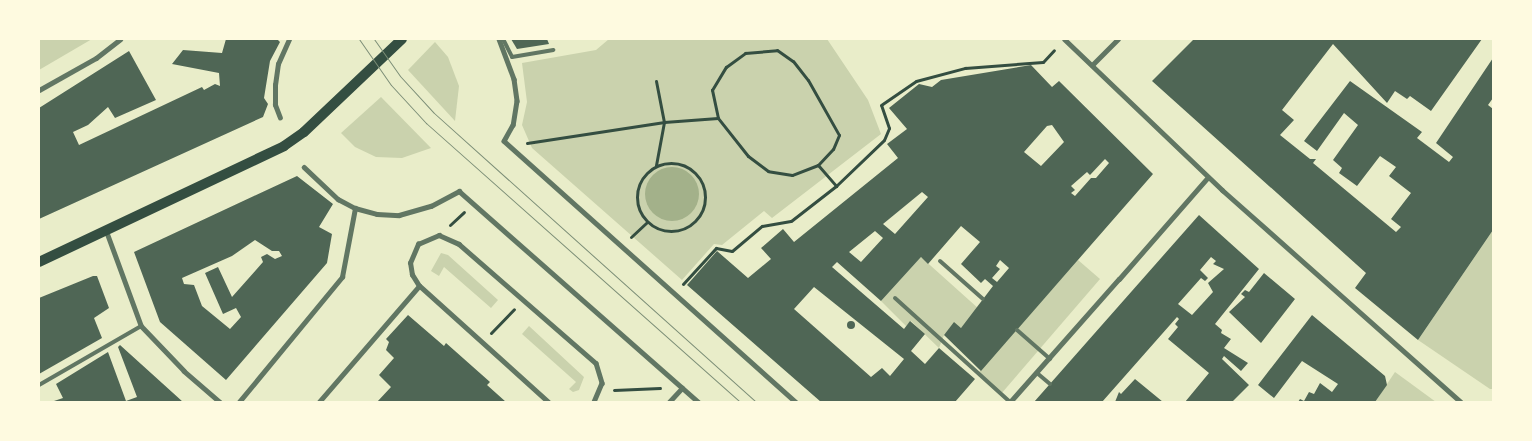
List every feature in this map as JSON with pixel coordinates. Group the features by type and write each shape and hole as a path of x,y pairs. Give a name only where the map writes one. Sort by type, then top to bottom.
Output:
{"main road":[{"path":"39,262 284,146 304,132 402,39"}],"street":[{"path":"39,90 96,58 120,39"},
{"path":"280,118 275,105 275,85 278,64 289,39"},
{"path":"499,39 514,80 517,101 513,125 504,141 796,402"},
{"path":"1064,39 1208,177 1460,402"},
{"path":"1092,65 1118,39"},
{"path":"304,167 338,199 355,208 376,214 399,214 431,206 460,191 698,402"},
{"path":"1010,402 1050,359 1208,177"},
{"path":"239,402 342,277 355,208"},
{"path":"106,230 141,326 184,371 220,402"},
{"path":"548,402 419,286 412,275 412,254 418,244 439,235 460,244 596,363 602,383 594,402"},
{"path":"319,402 419,286"},
{"path":"669,402 682,388"}],"lane":[{"path":"503,39 512,57 553,50"},
{"path":"940,261 982,299"},
{"path":"895,298 1010,402"},
{"path":"39,385 141,326"},
{"path":"1017,330 1050,359"},
{"path":"1037,373 1050,384"}],"path":[{"path":"675,294 716,248 732,250 762,226 792,221 836,186 884,140 890,128 881,105 924,79 965,68 1042,62 1064,39"},
{"path":"777,50 793,61 808,80 840,135 833,149 818,165 792,175 768,171 743,151 718,118 712,90 726,67 745,53 777,50"},
{"path":"656,81 664,122 656,166"},
{"path":"510,147 664,122 718,118"},
{"path":"679,163 689,167 703,185 704,208 698,218 679,230 668,231 647,222 637,203 640,181 656,166 679,163"},
{"path":"818,165 836,186"},
{"path":"439,235 473,203"},
{"path":"622,246 647,222"},
{"path":"503,321 511,312"},
{"path":"617,390 682,388"}],"shaded area":[{"path":"39,39 92,39 39,70"},
{"path":"609,39 827,39 868,100 881,134 772,218 764,211 722,245 714,244 682,280 532,148 522,125 527,102 522,63 596,50"},
{"path":"435,42 448,57 459,86 455,121 408,70"},
{"path":"381,97 431,148 402,158 376,157 355,147 341,133"},
{"path":"667,167 677,167 687,171 695,179 699,194 695,209 687,217 677,221 667,221 657,217 649,209 645,199 645,189 649,179 657,171"},
{"path":"1493,230 1493,389 1490,389 1418,340"},
{"path":"441,253 448,255 498,300 491,308 444,267 439,276 431,271"},
{"path":"921,257 979,309 961,328 954,323 944,335 939,348 911,321 906,326 881,301"},
{"path":"1078,260 1100,279 1001,394 978,373"},
{"path":"529,326 584,377 579,390 573,392 569,389 576,382 522,334"},
{"path":"1395,372 1436,402 1375,402"}],"building":[{"path":"226,39 277,39 280,42 270,61 264,98 268,104 263,117 39,219 39,108 129,51 156,100 115,118 108,107 88,125 73,132 79,145 202,87 204,90 215,84 220,86 219,73 172,64 183,50 222,53"},
{"path":"511,39 547,39 549,44 517,49"},
{"path":"1194,39 1482,39 1431,111 1410,96 1407,99 1395,91 1387,103 1333,44 1282,110 1294,120 1280,135 1310,159 1316,159 1313,163 1396,232 1401,227 1391,219 1411,193 1389,176 1396,167 1380,156 1357,186 1339,173 1342,168 1333,160 1358,125 1344,113 1317,151 1304,141 1350,81 1422,132 1417,138 1449,162 1453,157 1436,143 1493,58 1493,98 1488,105 1493,109 1493,230 1418,340 1355,288 1366,273 1152,81"},
{"path":"1031,65 1052,87 1059,81 1153,174 981,371 944,335 954,322 961,328 993,286 985,279 981,283 961,264 980,242 961,226 928,264 921,257 881,301 837,262 832,267 904,329 910,321 925,334 911,351 925,364 939,348 975,379 955,402 821,402 687,285 717,251 748,278 771,259 761,248 783,229 794,242 898,158 887,144 907,129 889,108 919,84 932,87 941,80","holes":["1052,125 1064,142 1041,166 1024,152 1047,126","1105,159 1109,163 1096,178 1091,178 1075,196 1071,193 1075,190 1071,186 1087,172 1090,175","922,192 928,197 895,234 883,224","875,231 883,238 861,262 849,252","1000,260 1009,268 997,282 992,278 1000,269 996,266","814,287 904,359 890,376 882,368 871,377 794,309"]},
{"path":"297,176 333,204 319,227 332,234 327,263 226,380 160,322 134,252","holes":["255,240 272,251 279,251 282,256 275,259 267,254 261,257 263,262 232,297 218,267 205,273 223,314 236,308 241,317 230,329 202,306 194,285 184,284 182,278 232,256"]},
{"path":"1199,215 1259,269 1215,324 1222,330 1221,333 1231,339 1224,348 1248,363 1241,371 1224,356 1222,359 1249,385 1232,402 1185,402 1209,373 1168,339 1178,327 1175,324 1179,319 1177,317 1102,402 1034,402","holes":["1211,257 1216,261 1213,264 1224,269 1208,283 1213,292 1192,315 1178,304 1201,278 1205,281 1208,278 1200,270"]},
{"path":"1264,273 1295,299 1261,343 1229,312 1245,297 1241,294 1245,290 1249,292"},
{"path":"97,276 109,308 94,318 102,338 39,374 39,298"},
{"path":"408,315 444,346 446,343 490,382 487,385 506,402 377,402 391,387 379,375 394,358 386,350 389,342 386,339"},
{"path":"1312,315 1385,376 1387,385 1375,402 1298,402 1300,399 1304,401 1309,392 1314,394 1320,383 1332,392 1338,384 1302,361 1274,398 1258,385"},
{"path":"851,321 855,325 851,329 847,325"},
{"path":"120,345 183,402 51,402 63,398 56,384 108,352 126,401 137,397 118,347"},
{"path":"1135,379 1163,402 1115,402 1119,392 1121,394"}],"tram line":[{"path":"359,39 391,85 426,123 740,402"},
{"path":"374,39 400,76 434,113 756,402"}]}
